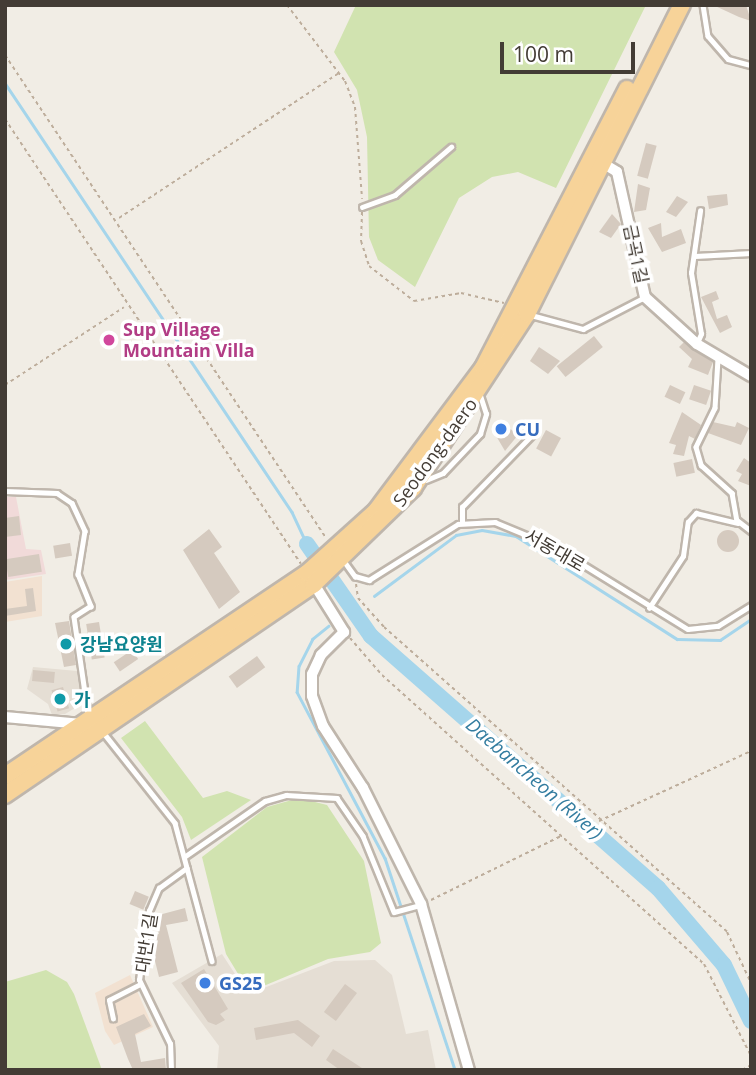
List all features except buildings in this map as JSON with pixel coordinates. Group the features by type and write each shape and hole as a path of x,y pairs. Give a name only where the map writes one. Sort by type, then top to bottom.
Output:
{"main road":[{"name":"Seodong-daero","path":"5,795 102,731 314,576 413,488 479,393 597,160 670,5"},
{"name":"Seodong-daero","path":"597,160 683,5"},
{"name":"Seodong-daero","path":"336,559 411,471 520,312"},
{"name":"Seodong-daero","path":"5,776 314,576"}],"street":[{"name":"금곡1길","path":"597,160 617,172 645,298 697,344 718,359 751,376"},
{"path":"314,576 344,632 321,654 312,674 312,696 323,726 370,800 421,904 469,1070"},
{"path":"8,721 86,724"}],"lane":[{"path":"703,5 708,36 728,60 751,65"},
{"path":"362,207 395,195 452,147"},
{"path":"697,344 701,334 691,273 695,256 692,236 700,211"},
{"path":"695,256 751,253"},
{"path":"520,312 583,329 645,298"},
{"path":"718,359 715,408 696,447 701,465 732,493 739,523"},
{"path":"413,488 443,473 481,434 486,414 479,393"},
{"path":"336,559 355,576 369,580 462,523 462,507 533,435"},
{"path":"5,491 57,493 72,503 85,531 78,574 91,606 74,617 89,705 86,724 102,731 175,823 212,961"},
{"path":"649,608 683,556 688,522 696,513 739,523 751,531"},
{"name":"서동대로","path":"462,523 514,527 670,622 702,630 726,622 751,605"},
{"path":"184,857 265,802 286,795 337,798 363,836 394,912 421,904"},
{"name":"대반1길","path":"171,1070 170,1044 141,984 149,911 159,888 187,868"},
{"path":"113,1019 110,1000 141,984"}],"path":[{"path":"287,5 339,73 355,107 362,207 361,242 369,265 414,301 461,293 485,295 520,312"},
{"path":"5,55 118,218 336,559"},
{"path":"118,218 339,73"},
{"path":"5,119 126,306 314,576"},
{"path":"5,384 126,306"},
{"path":"355,576 358,598 384,627 598,821 727,932 751,984"},
{"path":"344,632 382,675 704,964 751,1056"},
{"path":"598,821 751,751"},
{"path":"421,904 562,836"},
{"path":"742,1070 751,1065"}],"shaded area":[{"path":"5,497 16,497 26,549 41,550 46,574 5,580"},
{"path":"42,576 42,616 5,622 5,582"},
{"path":"33,667 77,671 85,702 65,714 52,715 48,704 27,689"},
{"path":"222,954 248,994 334,961 375,960 392,975 406,1034 428,1030 436,1070 217,1070 219,1046 172,983"},
{"path":"130,975 153,1027 114,1045 105,1031 95,993"}],"green space":[{"path":"356,5 646,5 556,188 518,172 492,177 459,198 415,287 378,260 369,237 367,137 357,90 334,52"},
{"path":"145,721 203,798 227,791 251,800 191,840 182,817 121,738"},
{"path":"299,798 327,805 364,861 381,943 370,952 328,959 249,992 226,954 202,857 267,807"},
{"path":"46,970 67,982 74,994 102,1070 5,1070 5,982"}],"waterway":[{"path":"5,83 292,512 307,544"},
{"path":"374,596 456,535 482,530 516,536 677,639 720,640 751,619"},
{"name":"Daebancheon (River)","path":"307,544 371,636 658,888 724,965 751,1021"},
{"path":"329,626 313,639 299,666 297,692 385,858 455,1070"}],"place":[{"name":"Sup Village Mountain Villa","path":"109,340"},
{"name":"CU","path":"501,429"},
{"name":"강남요양원","path":"66,644"},
{"name":"가","path":"60,699"},
{"name":"GS25","path":"205,983"}]}
